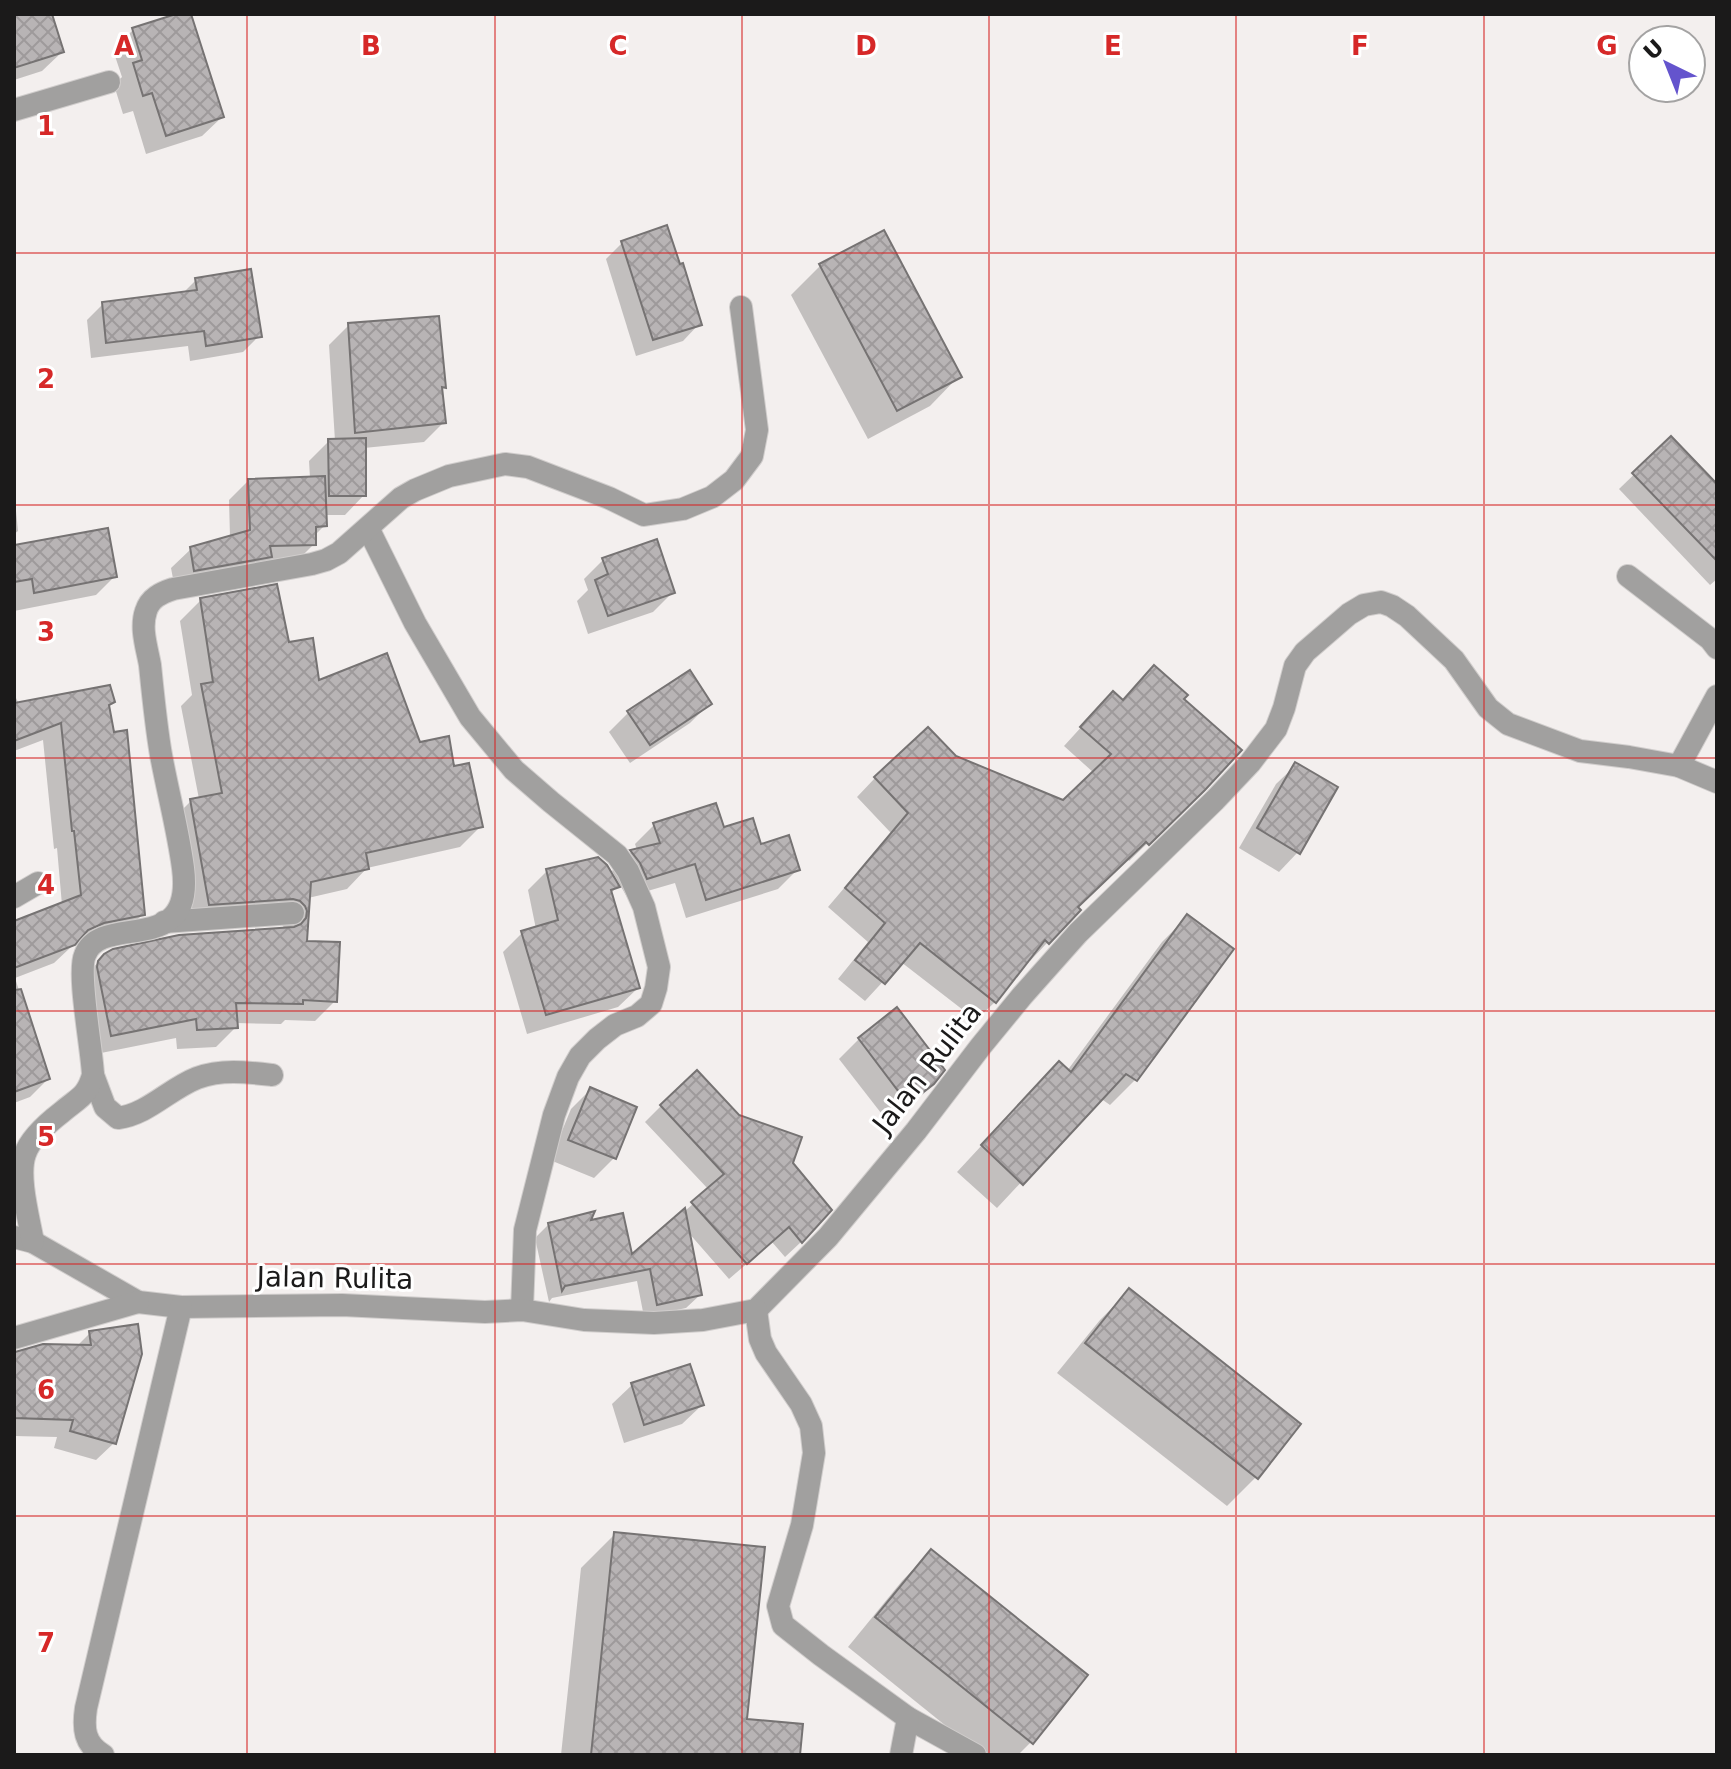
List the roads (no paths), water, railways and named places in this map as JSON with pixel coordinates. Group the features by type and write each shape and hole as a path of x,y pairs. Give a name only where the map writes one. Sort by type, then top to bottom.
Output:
{"street":[{"path":"14,110 109,82"},
{"path":"272,1075 231,1071 211,1073 194,1079 132,1117 118,1118 105,1107 93,1075 82,972 86,951 101,939 152,928 175,916 185,889 160,752 144,632 145,612 150,602 159,594 173,589 326,560 339,553 401,498 415,490 449,476 505,464 528,467 644,515 683,509 712,497 734,480 752,456 757,430 741,307"},
{"path":"368,528 415,623 470,717 514,770 617,855 628,871 644,907 659,967 651,1004 637,1016 615,1025 597,1039 580,1056 568,1077 554,1115 525,1230 522,1310"},
{"path":"1628,576 1710,639 1717,648"},
{"name":"Jalan Rulita","path":"23,1240 138,1302 181,1307 342,1305 485,1312 522,1310 584,1320 654,1323 703,1320 756,1310 828,1237 998,1026 1078,933 1250,763 1276,729 1295,666 1305,652 1364,605 1381,602 1407,616 1454,660 1488,708 1508,724 1580,751 1679,766 1717,782"},
{"path":"1679,766 1717,696"},
{"path":"14,897 38,883"},
{"path":"164,922 293,913"},
{"path":"23,1240 21,1169 25,1152 55,1117 89,1089 93,1075"},
{"path":"14,1338 138,1302"},
{"path":"103,1755 84,1734 86,1708 181,1307"},
{"path":"756,1310 760,1339 766,1353 801,1404 811,1426 814,1453 802,1525 778,1606 783,1625 908,1718 975,1755"},
{"path":"901,1755 908,1718"}]}
